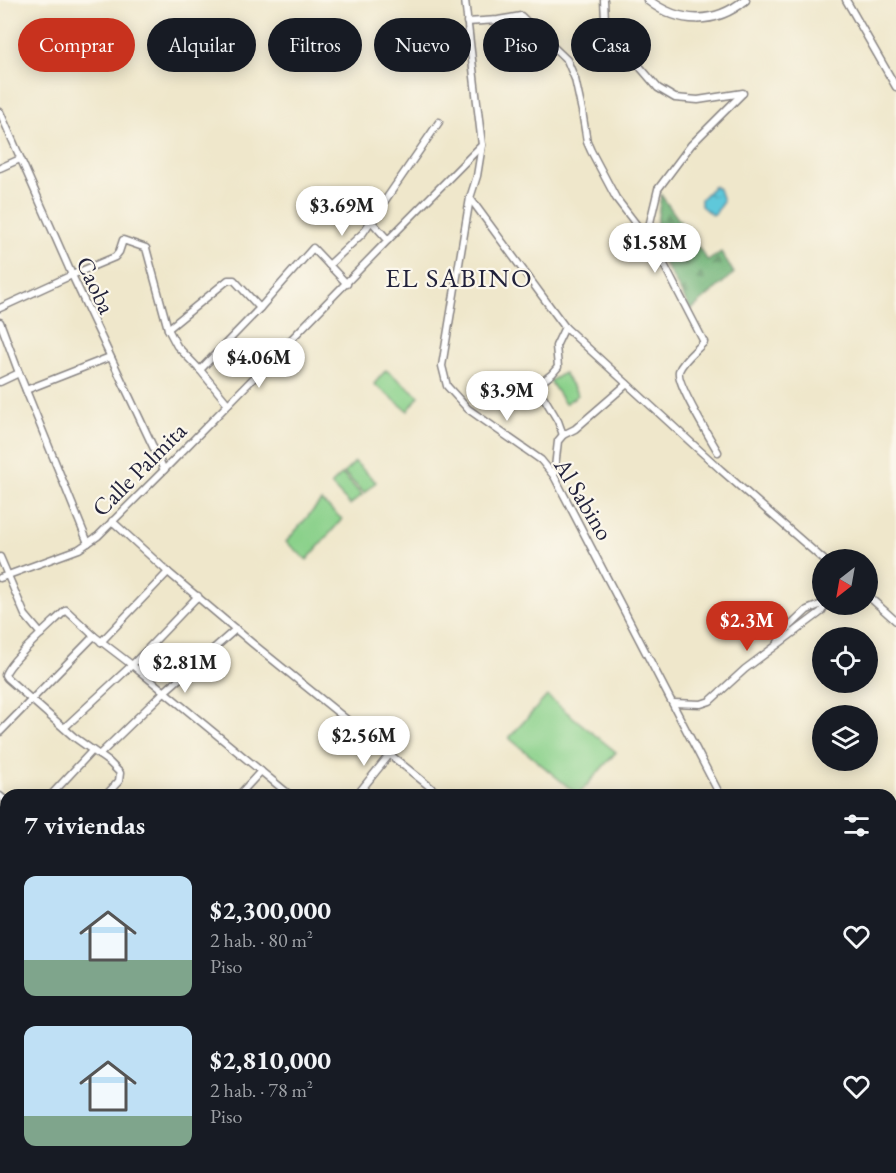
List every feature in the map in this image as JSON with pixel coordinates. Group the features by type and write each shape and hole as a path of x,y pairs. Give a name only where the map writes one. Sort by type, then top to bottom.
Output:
{"main road":[{"path":"648,0 674,14 702,19 726,13 745,0"}],"street":[{"name":"Al Sabino","path":"465,0 467,18"},
{"path":"604,0 605,20 616,39 658,88 675,98 698,100 743,93 691,146 658,189 647,235"},
{"path":"846,0 896,87"},
{"path":"471,22 521,16 567,60 574,79 587,142 596,163 616,198 642,232 647,235 704,342 678,374 689,400 718,452"},
{"name":"Al Sabino","path":"471,48 482,145 477,176 470,198 442,366 447,386 468,409 541,460 554,476 717,789"},
{"name":"Caoba","path":"0,112 72,275 164,470"},
{"path":"328,265 363,233 439,122"},
{"name":"Calle Palmita","path":"0,578 79,549 98,536 482,145"},
{"path":"0,168 20,159"},
{"path":"470,198 565,327 721,470 812,550"},
{"path":"371,222 388,240"},
{"path":"0,308 115,257 123,240 136,243 146,249 168,329 177,346 228,404"},
{"path":"200,370 313,249 347,284"},
{"path":"168,329 228,280 234,280 260,308"},
{"path":"0,322 88,543"},
{"path":"563,435 540,391 542,382 558,366 556,346 565,327"},
{"path":"26,390 110,357"},
{"path":"0,382 19,373"},
{"path":"554,476 558,441 627,384"},
{"path":"112,521 236,629 433,789"},
{"path":"0,557 25,615 41,633"},
{"path":"101,642 168,572"},
{"path":"64,728 132,665 198,596"},
{"path":"878,605 896,621"},
{"path":"112,789 119,781 120,773 110,762 83,744 7,678 6,671 66,610 101,642 283,789"},
{"path":"674,703 701,704 710,701 745,669 817,615"},
{"path":"57,789 236,629"},
{"path":"0,732 94,636"},
{"path":"362,789 390,754"},
{"path":"244,789 261,771"}],"green space":[{"path":"661,195 708,261 721,252 734,273 691,310 654,244"},
{"path":"386,370 419,396 408,411 374,384"},
{"path":"564,373 578,395 565,404 550,381"},
{"path":"355,462 376,482 364,493 344,473"},
{"path":"342,474 362,495 350,505 331,485"},
{"path":"321,501 342,519 307,560 286,542"},
{"path":"547,696 616,752 583,789 571,789 509,738"}],"water":[{"path":"714,186 719,189 723,201 716,213 712,215 701,206 701,199"}],"district":[{"name":"EL SABINO","path":"459,277"}]}
